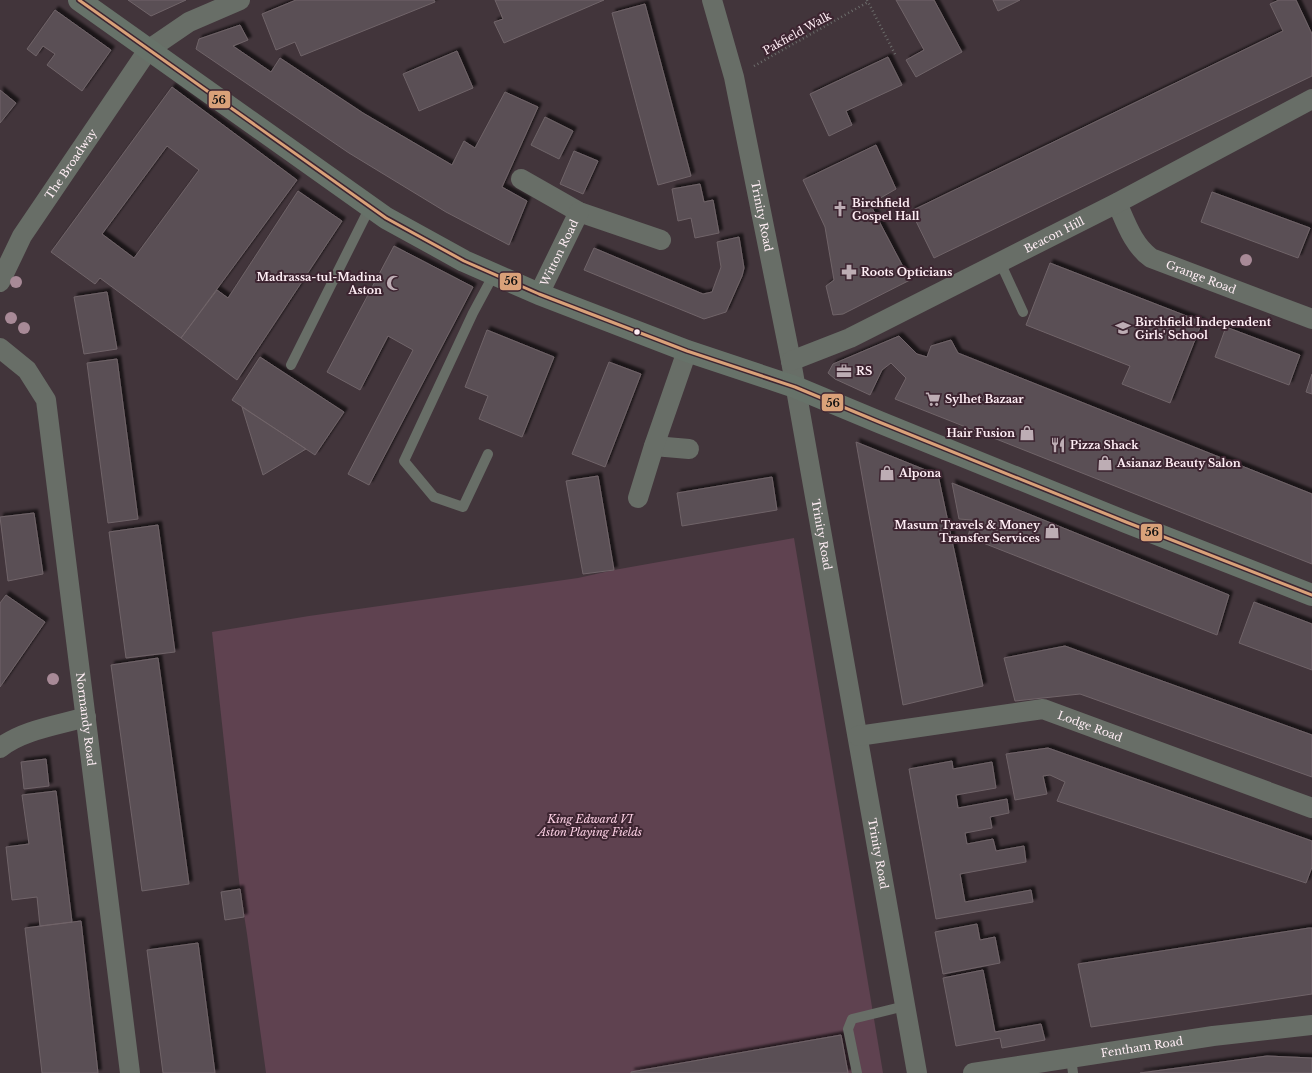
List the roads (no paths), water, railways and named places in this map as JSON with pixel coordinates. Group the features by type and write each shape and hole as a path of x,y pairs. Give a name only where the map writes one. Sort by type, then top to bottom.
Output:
{"main road":[{"name":"Witton Road","path":"79,0 386,218 464,261 539,294 687,351 795,387 892,428 1312,595"}],"street":[{"path":"148,50 189,22 240,0"},
{"name":"Trinity Road","path":"712,0 734,77 791,361 917,1073"},
{"name":"The Broadway","path":"0,282 22,236 148,50"},
{"name":"Beacon Hill","path":"791,361 850,338 1117,203 1312,99"},
{"name":"Witton Road","path":"521,179 579,212 661,240"},
{"name":"Grange Road","path":"1117,203 1134,239 1144,252 1151,258 1312,319"},
{"name":"Witton Road","path":"539,294 579,212"},
{"name":"Normandy Road","path":"0,348 27,370 46,400 130,1073"},
{"path":"638,498 654,446 687,351"},
{"path":"654,446 689,449"},
{"name":"Lodge Road","path":"858,736 1043,709 1312,808"},
{"path":"0,748 6,743 29,733 86,717"},
{"name":"Fentham Road","path":"973,1073 1072,1066 1213,1036 1312,1025"}],"lane":[{"path":"291,365 370,207"},
{"path":"1000,262 1023,312"},
{"path":"488,454 463,508 434,497 404,461 473,313 494,274"},
{"path":"857,1073 848,1029 852,1019 905,1006"}],"place":[{"name":"Birchfield Gospel Hall","path":"840,209"},
{"name":"Roots Opticians","path":"849,272"},
{"name":"Madrassa-tul-Madina Aston","path":"394,283"},
{"name":"Birchfield Independent Girls' School","path":"1123,328"},
{"name":"RS","path":"844,371"},
{"name":"Sylhet Bazaar","path":"933,399"},
{"name":"Hair Fusion","path":"1027,433"},
{"name":"Pizza Shack","path":"1058,445"},
{"name":"Asianaz Beauty Salon","path":"1105,463"},
{"name":"Alpona","path":"887,473"},
{"name":"Masum Travels & Money Transfer Services","path":"1052,531"}],"park label":[{"name":"King Edward VI Aston Playing Fields","path":"590,825"}]}
